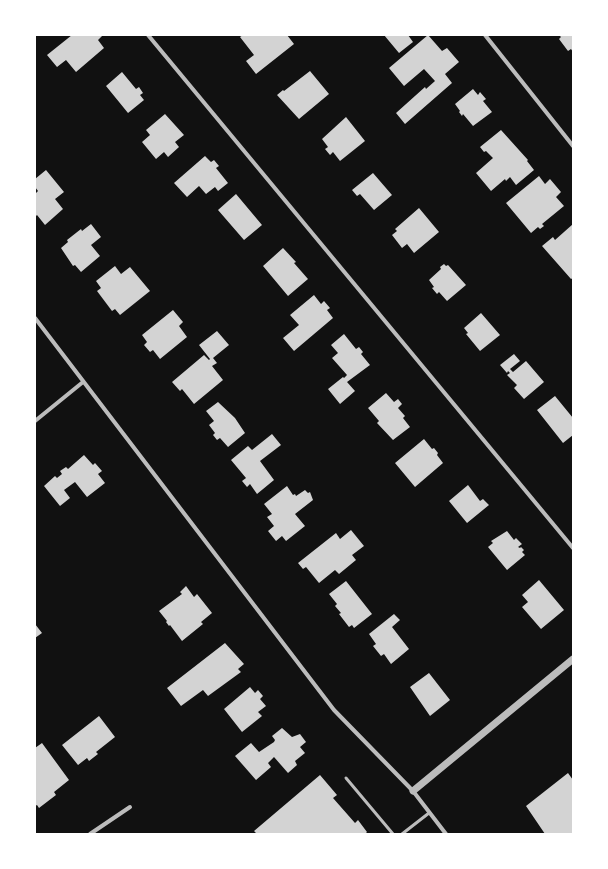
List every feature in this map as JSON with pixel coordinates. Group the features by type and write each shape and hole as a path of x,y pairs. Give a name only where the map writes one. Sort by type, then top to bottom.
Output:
{"street":[{"path":"148,35 573,548"},
{"path":"486,35 573,146"},
{"path":"35,318 334,710 413,791 446,834"},
{"path":"35,422 83,382"},
{"path":"413,791 573,659"},
{"path":"90,834 130,807"}],"lane":[{"path":"346,778 393,834"},
{"path":"402,834 429,813"}],"building":[{"path":"72,35 103,35 98,40 104,48 76,72 66,60 57,67 47,55"},
{"path":"243,35 287,35 294,44 256,74 246,61 254,55 240,37"},
{"path":"384,35 408,35 413,42 399,53"},
{"path":"428,35 442,51 447,48 459,62 445,74 452,83 405,124 396,113 425,87 426,89 435,81 424,69 404,86 389,68"},
{"path":"559,35 573,35 573,52 571,49 568,51 559,39 561,37"},
{"path":"310,71 329,94 299,119 277,95"},
{"path":"122,72 136,89 139,87 143,93 140,95 144,100 128,113 106,86"},
{"path":"473,89 478,95 480,92 486,99 483,101 492,112 473,126 463,114 462,116 455,104"},
{"path":"165,114 184,135 175,142 179,147 168,157 164,152 156,159 142,142 150,135 146,130"},
{"path":"346,117 365,141 340,161 333,152 330,155 325,149 328,147 322,139"},
{"path":"501,130 528,160 527,161 534,170 516,185 510,177 506,181 505,179 491,191 476,173 493,158 486,151 484,152 480,147"},
{"path":"205,156 211,162 214,160 219,166 216,168 228,183 218,191 215,187 206,194 199,186 187,197 174,183"},
{"path":"46,170 64,192 55,199 63,209 45,225 37,215 35,217 35,194 38,191 35,187 35,179"},
{"path":"373,173 392,195 374,210 360,194 357,196 352,190"},
{"path":"539,176 545,184 550,179 561,192 556,197 564,206 542,224 544,226 540,229 538,227 531,233 506,203"},
{"path":"236,194 262,225 244,240 218,210"},
{"path":"419,208 439,232 414,253 407,244 402,248 392,235 397,231 395,229"},
{"path":"91,224 101,237 91,245 100,256 81,272 75,265 73,266 61,248 68,242 67,240 81,229 82,231"},
{"path":"573,224 573,278 571,279 542,246 553,237 555,240"},
{"path":"283,248 296,262 294,263 308,279 288,296 263,266"},
{"path":"444,264 446,266 448,265 466,285 447,301 439,292 437,294 432,288 434,287 429,280 441,269 440,267"},
{"path":"115,266 121,274 130,267 150,291 120,315 115,309 112,311 97,291 101,288 96,281"},
{"path":"314,295 321,304 324,301 330,308 327,310 333,318 294,351 283,338 299,325 290,315"},
{"path":"173,310 183,322 179,326 187,337 160,359 153,350 150,352 144,345 147,342 142,335"},
{"path":"481,313 500,335 480,351 466,334 468,333 464,328"},
{"path":"217,331 229,345 213,358 217,363 212,366 223,380 194,404 182,389 180,391 172,382 204,355 209,360 210,359 199,345"},
{"path":"344,334 356,349 359,347 363,352 361,354 370,365 347,382 355,391 340,404 328,389 347,375 332,358 338,353 331,345"},
{"path":"514,354 520,361 510,369 513,372 526,361 544,382 524,399 514,388 517,385 507,375 510,373 508,371 507,373 500,365"},
{"path":"386,393 394,402 398,399 402,404 398,408 405,416 403,418 410,427 393,440 377,423 379,421 368,408"},
{"path":"555,396 573,418 573,435 563,443 537,410"},
{"path":"218,402 235,418 245,433 228,447 220,438 217,440 213,435 215,433 209,425 214,421 206,411"},
{"path":"272,434 281,445 260,461 274,480 257,494 250,484 247,487 242,481 246,478 231,460 248,446 252,450"},
{"path":"424,439 432,449 434,448 438,453 437,455 443,463 415,487 395,463"},
{"path":"84,455 93,465 95,463 102,471 98,474 105,483 87,497 75,482 64,490 70,498 60,506 44,486 55,476 57,478 62,474 60,471 66,467 68,469"},
{"path":"468,485 480,501 483,499 489,505 467,523 449,501"},
{"path":"287,486 293,495 295,494 296,496 305,490 308,493 310,492 313,500 295,514 305,526 286,541 282,536 276,541 268,531 274,526 267,517 272,514 264,504"},
{"path":"351,530 364,546 352,555 356,560 339,574 335,570 319,583 306,567 303,569 298,563 336,533 340,539"},
{"path":"507,531 514,540 516,538 522,544 518,547 521,547 524,550 522,552 525,555 507,570 488,547 493,543 491,541"},
{"path":"539,580 564,610 541,629 522,607 528,602 522,595"},
{"path":"346,581 372,614 354,628 352,625 349,627 339,614 341,613 335,606 337,604 329,594"},
{"path":"186,586 194,597 197,594 212,613 201,622 203,624 182,641 159,611 182,594 180,592"},
{"path":"394,614 400,620 392,627 409,649 391,664 384,654 381,656 373,646 376,644 369,634"},
{"path":"35,624 42,633 35,638"},
{"path":"225,643 244,664 238,669 241,672 208,696 203,690 181,706 167,688"},
{"path":"429,673 450,700 430,716 410,687"},
{"path":"250,687 255,693 258,690 263,696 260,699 266,706 258,712 262,716 242,732 224,709"},
{"path":"99,716 115,737 96,752 98,754 89,761 87,758 78,765 62,745"},
{"path":"282,728 292,737 300,734 306,742 300,747 305,753 295,761 297,765 288,773 274,757 268,763 271,767 256,780 235,756 251,743 259,752 274,742 275,740 272,736"},
{"path":"42,743 69,780 54,792 56,795 39,808 37,805 35,806 35,748"},
{"path":"568,773 573,780 573,834 545,834 526,806"},
{"path":"320,775 337,795 333,798 355,823 358,820 367,832 365,834 257,834 254,831"}]}
